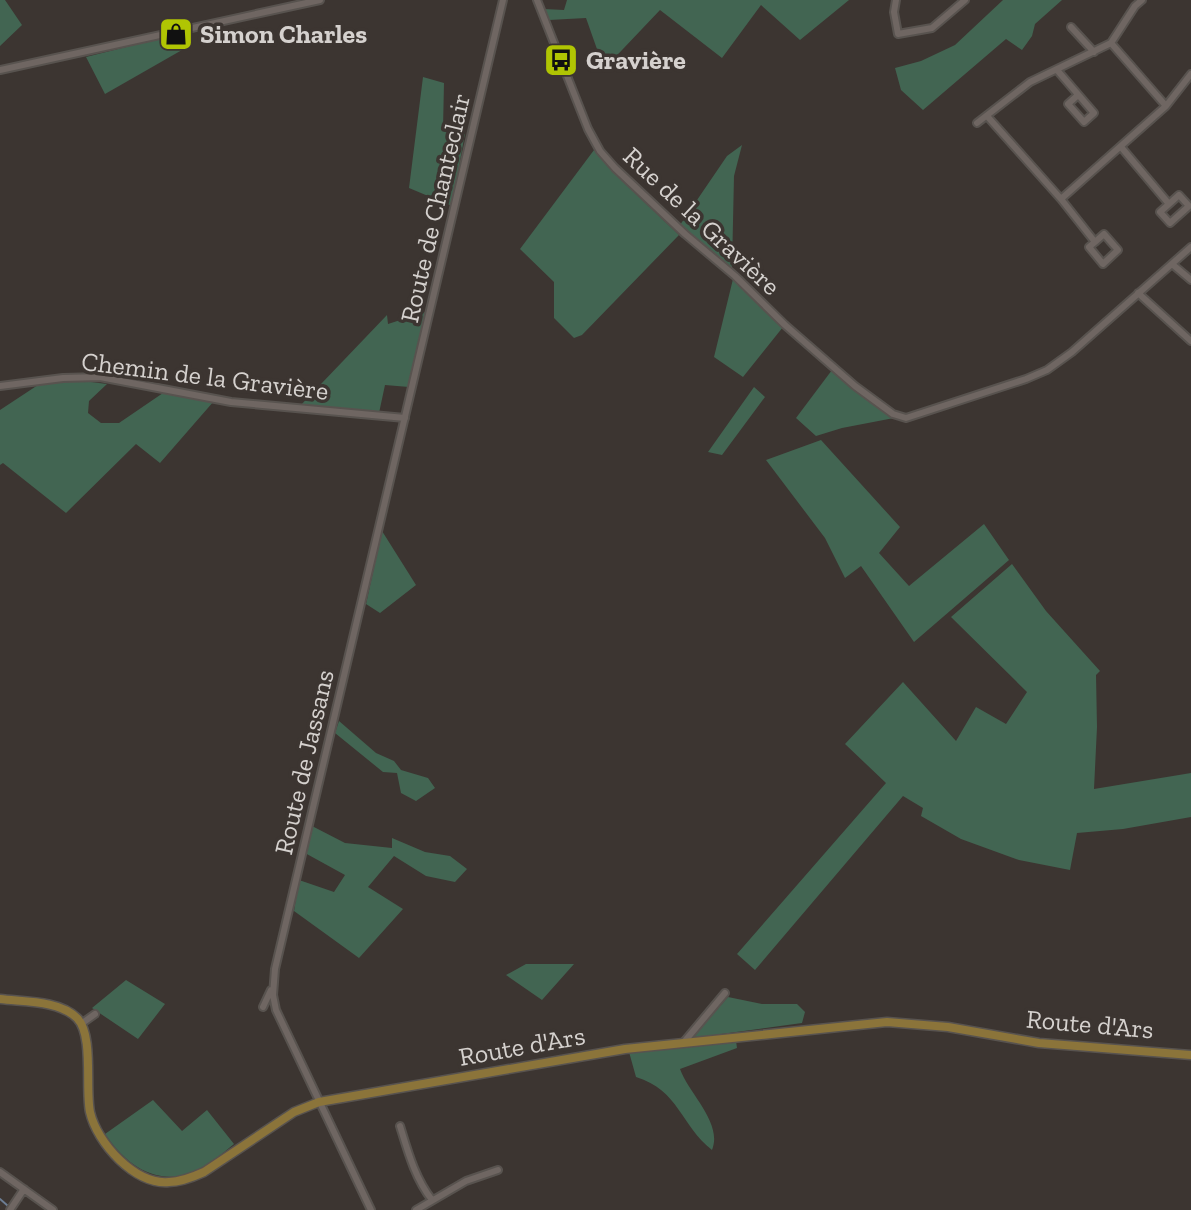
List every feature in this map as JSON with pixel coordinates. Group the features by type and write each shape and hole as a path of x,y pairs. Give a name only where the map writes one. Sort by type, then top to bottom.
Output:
{"main road":[{"path":"0,999 65,1010 81,1024"},
{"name":"Route d'Ars","path":"81,1024 85,1034 90,1113 96,1127 115,1156 133,1172 153,1181 168,1183 204,1172 294,1112 319,1102 625,1049 900,1021 1039,1042 1191,1055"}],"street":[{"path":"0,70 320,0"},
{"name":"Route de Chanteclair","path":"404,422 503,0"},
{"name":"Rue de la Gravière","path":"537,0 588,129 600,151 685,234 735,275 785,325 892,414 906,418 1047,370 1072,352 1138,293"},
{"path":"897,0 894,12 898,34 932,28 965,0"},
{"path":"978,123 1018,89 1111,43 1142,0"},
{"path":"1071,27 1094,52"},
{"path":"1111,43 1166,106"},
{"path":"1057,70 1078,95"},
{"path":"1061,199 1166,106 1191,74"},
{"path":"987,116 1061,199 1095,242"},
{"path":"1121,147 1170,204"},
{"path":"1180,195 1189,206 1170,223 1160,212 1170,204 1180,195"},
{"path":"1104,234 1118,250 1103,264 1088,247 1095,242 1104,234"},
{"path":"1191,247 1138,293 1191,341"},
{"path":"1172,264 1191,280"},
{"name":"Chemin de la Gravière","path":"0,386 63,378 100,377 231,401 404,422"},
{"name":"Route de Jassans","path":"371,1210 276,1010 274,985 275,969 404,422"},
{"path":"263,1007 274,985"},
{"path":"684,1042 725,993"},
{"path":"81,1024 95,1014"},
{"path":"400,1126 414,1168 432,1200"},
{"path":"416,1210 467,1181 498,1170"},
{"path":"0,1172 53,1210"},
{"path":"11,1207 24,1189"}],"green space":[{"path":"0,0 5,0 22,25 0,46"},
{"path":"567,0 849,0 800,40 761,5 722,58 660,10 604,69 586,18 549,20 544,9 564,10"},
{"path":"1003,0 1062,0 1035,24 1032,36 1022,50 1006,39 923,110 901,90 895,68 921,61 955,45"},
{"path":"170,36 182,50 105,94 86,57"},
{"path":"423,77 444,83 443,129 465,133 452,206 409,188"},
{"path":"742,145 734,176 732,268 680,225 727,156"},
{"path":"594,150 612,171 679,235 582,335 574,338 554,318 554,282 520,249"},
{"path":"733,279 783,327 743,377 714,357"},
{"path":"425,312 409,387 385,385 379,413 299,407 387,315 388,324"},
{"path":"832,370 894,418 816,436 796,418"},
{"path":"75,380 107,384 89,401 88,413 101,423 119,423 163,393 214,401 160,463 136,444 66,513 3,463 0,465 0,410 41,383"},
{"path":"754,387 765,397 722,455 708,452"},
{"path":"821,440 900,527 879,553 909,586 984,524 1009,560 914,642 861,566 845,578 825,538 766,460"},
{"path":"382,531 416,585 380,613 366,604"},
{"path":"1012,564 1046,611 1100,671 1096,675 1094,789 1191,773 1191,817 1123,829 1077,833 1070,870 1019,860 961,839 921,816 923,808 903,796 755,970 737,954 886,783 845,744 903,682 956,741 976,707 1006,724 1027,692 951,617"},
{"path":"339,721 376,753 394,761 401,770 428,778 435,788 416,801 401,793 397,773 383,772 335,733"},
{"path":"312,826 345,843 392,848 392,838 425,852 450,856 467,869 455,882 426,876 394,856 368,887 403,909 359,958 294,911 299,880 334,892 345,875 305,853"},
{"path":"526,964 574,964 542,1000 506,975"},
{"path":"126,980 165,1004 138,1039 92,1008"},
{"path":"728,997 762,1004 797,1004 805,1012 802,1023 692,1038"},
{"path":"736,1041 737,1048 680,1069 713,1129 712,1150 693,1130 671,1099 650,1083 636,1077 629,1052"},
{"path":"153,1100 182,1131 207,1110 234,1144 215,1160 179,1176 166,1177 143,1170 122,1155 105,1134"}],"waterway":[{"path":"0,1199 8,1206"}],"place":[{"name":"Simon Charles","path":"176,34"},
{"name":"Gravière","path":"561,60"}]}
